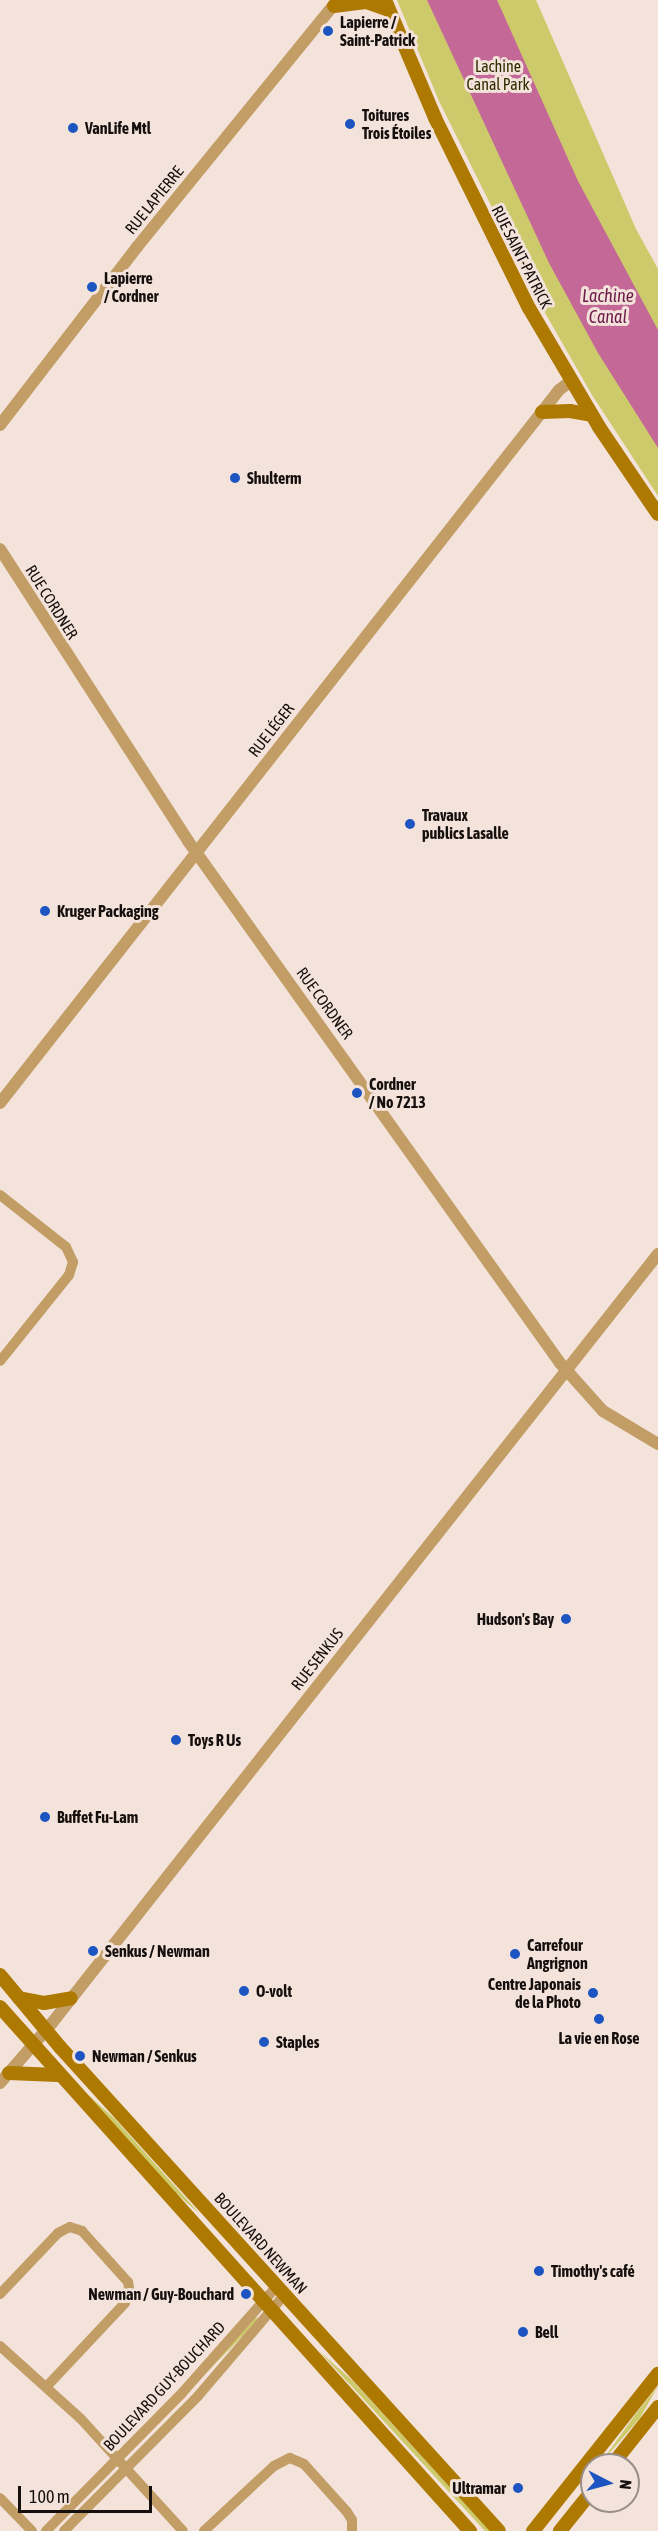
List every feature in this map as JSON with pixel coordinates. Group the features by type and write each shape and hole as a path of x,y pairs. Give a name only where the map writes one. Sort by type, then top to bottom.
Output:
{"main road":[{"path":"336,3 366,2 387,5"},
{"name":"RUE SAINT-PATRICK","path":"387,5 448,144 529,308 592,416 658,514"},
{"path":"542,412 570,411 592,416"},
{"name":"BOULEVARD NEWMAN","path":"0,1975 45,2030 499,2531"},
{"path":"19,1998 44,2003 71,1998"},
{"path":"0,2007 57,2075 470,2531"},
{"path":"4,2078 57,2075"},
{"path":"533,2531 658,2374"},
{"path":"622,2453 658,2407"},
{"path":"560,2531 580,2506"}],"street":[{"name":"RUE LAPIERRE","path":"0,425 137,247 336,3"},
{"name":"RUE LÉGER","path":"0,1103 542,412 571,381"},
{"name":"RUE CORDNER","path":"0,549 196,852 566,1371 603,1411 658,1444"},
{"path":"0,1195 66,1247 73,1262 69,1275 0,1361"},
{"name":"RUE SENKUS","path":"4,2078 71,1998 658,1254"},
{"path":"0,2294 58,2233 70,2227 82,2231 128,2282 130,2293 125,2303 46,2386"},
{"name":"BOULEVARD GUY-BOUCHARD","path":"64,2531 127,2469 281,2290"},
{"name":"BOULEVARD GUY-BOUCHARD","path":"46,2531 268,2306"},
{"path":"0,2346 46,2386 117,2458 183,2531"},
{"path":"204,2531 279,2463 290,2458 304,2464 347,2512 352,2520 351,2531"},
{"path":"0,2498 32,2531"}],"green space":[{"name":"Lachine Canal Park","path":"397,0 536,0 636,229 658,269 658,496 592,395 540,304 439,101"},
{"path":"86,2093 114,2118 200,2214 172,2190"},
{"path":"256,2317 259,2320 132,2446 129,2444"},
{"path":"319,2351 352,2380 490,2531 485,2531"},
{"path":"658,2386 640,2418 608,2453"}],"water":[{"name":"Lachine Canal","path":"427,0 497,0 578,181 658,330 658,448 598,353 549,263"}],"place":[{"name":"Lapierre / Saint-Patrick","path":"328,31"},
{"name":"Toitures Trois Étoiles","path":"350,124"},
{"name":"VanLife Mtl","path":"73,128"},
{"name":"Lapierre / Cordner","path":"92,287"},
{"name":"Shulterm","path":"235,478"},
{"name":"Travaux publics Lasalle","path":"410,824"},
{"name":"Kruger Packaging","path":"45,911"},
{"name":"Cordner / No 7213","path":"357,1093"},
{"name":"Hudson's Bay","path":"566,1619"},
{"name":"Toys R Us","path":"176,1740"},
{"name":"Buffet Fu-Lam","path":"45,1817"},
{"name":"Senkus / Newman","path":"93,1951"},
{"name":"Carrefour Angrignon","path":"515,1954"},
{"name":"O-volt","path":"244,1991"},
{"name":"Centre Japonais de la Photo","path":"593,1993"},
{"name":"La vie en Rose","path":"599,2019"},
{"name":"Staples","path":"264,2042"},
{"name":"Newman / Senkus","path":"80,2056"},
{"name":"Timothy's café","path":"539,2271"},
{"name":"Newman / Guy-Bouchard","path":"246,2294"},
{"name":"Bell","path":"523,2332"},
{"name":"Ultramar","path":"518,2488"}]}
